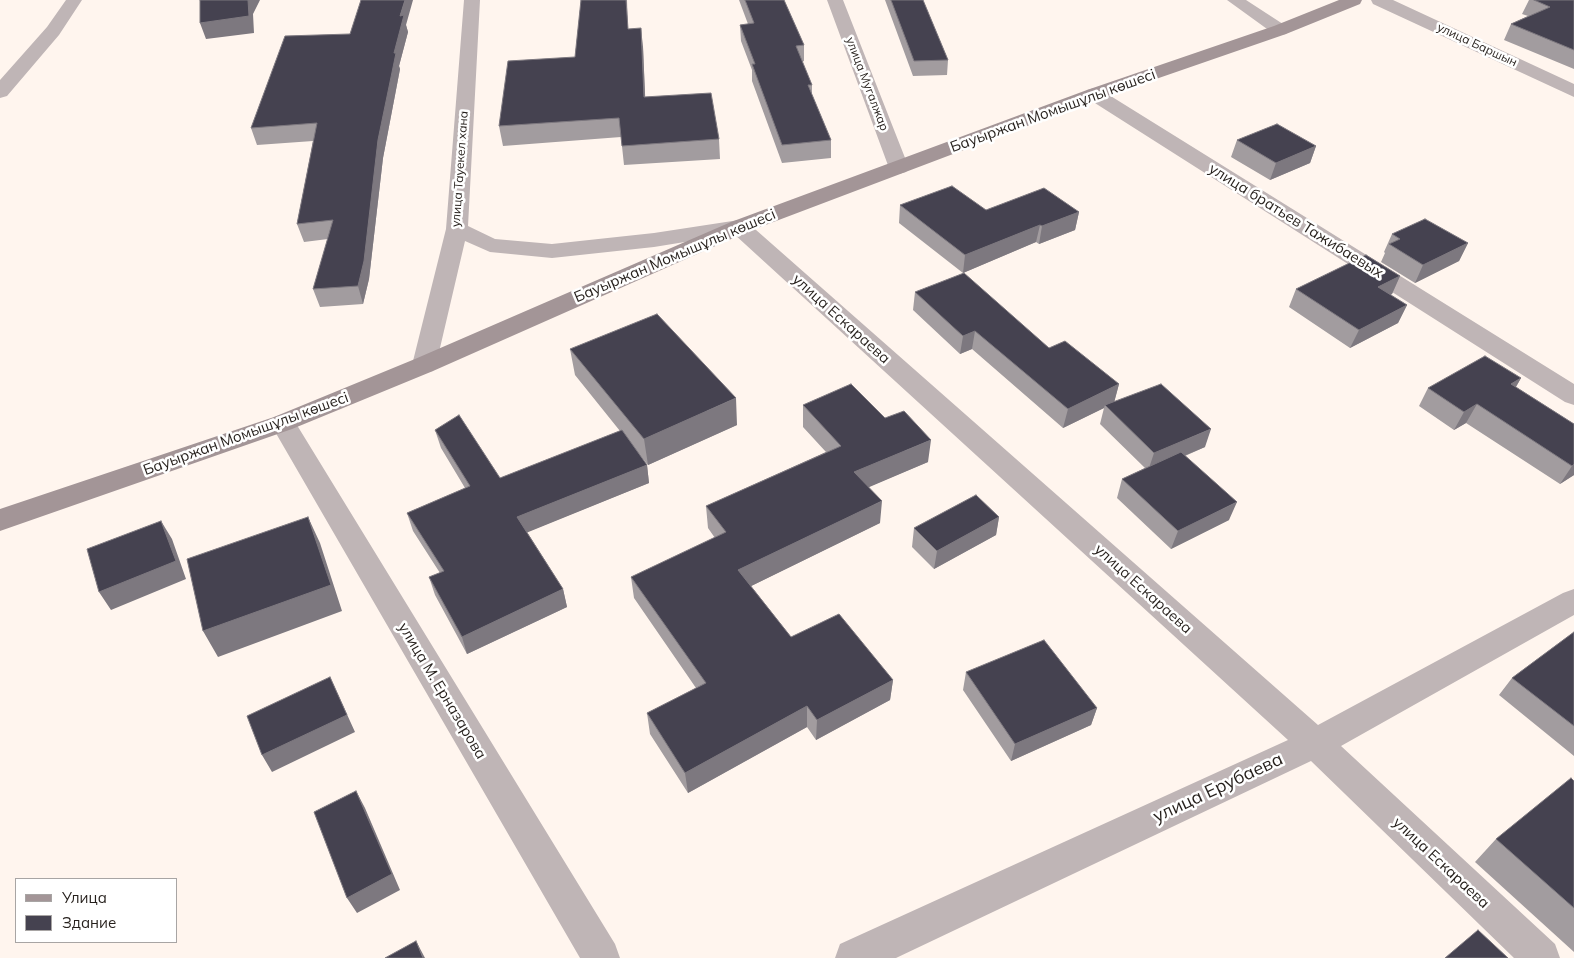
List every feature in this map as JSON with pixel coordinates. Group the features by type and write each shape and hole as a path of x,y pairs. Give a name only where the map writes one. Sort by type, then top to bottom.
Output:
{"street":[{"path":"0,92 53,31 74,0"},
{"name":"улица Тауекел хана","path":"424,365 457,229 472,0"},
{"name":"улица Мугалжар","path":"835,0 899,168"},
{"path":"1235,0 1280,30"},
{"name":"Бауыржан Момышұлы көшесі","path":"0,520 283,423 424,365 739,227 1094,94 1280,30 1354,0"},
{"name":"улица Баршын","path":"1379,0 1574,91"},
{"name":"улица братьев Тажибаевых","path":"1094,94 1574,396"},
{"path":"457,229 490,245 552,251 654,240 739,227"},
{"name":"улица Ескараева","path":"739,227 1315,743 1541,958"},
{"name":"улица М. Ерназарова","path":"283,423 601,958"},
{"name":"улица Ерубаева","path":"854,958 1315,743 1574,601"}],"building":[{"path":"200,0 248,0 249,16 200,23"},
{"path":"361,0 405,0 400,16 404,15 394,53 396,53 378,140 364,261 358,286 313,289 333,220 297,224 317,123 251,128 285,36 350,34"},
{"path":"581,0 626,0 628,29 641,28 644,97 711,93 719,139 622,146 619,118 499,126 508,61 575,57"},
{"path":"745,0 784,0 804,45 796,46 812,85 808,85 831,140 782,145 752,64 755,64 740,25 754,23"},
{"path":"891,0 923,0 948,60 914,61"},
{"path":"1534,0 1574,0 1574,50 1511,24 1550,7"},
{"path":"1277,124 1316,146 1276,163 1237,140"},
{"path":"952,186 986,210 1044,188 1079,212 1042,226 1040,225 965,255 900,205"},
{"path":"1425,219 1468,243 1423,265 1389,244 1400,239 1392,234"},
{"path":"1366,255 1400,276 1378,287 1407,305 1359,330 1296,289"},
{"path":"964,273 1049,348 1065,341 1119,384 1068,409 975,331 963,336 915,292"},
{"path":"657,314 736,398 644,439 570,349"},
{"path":"1485,356 1521,378 1511,384 1574,424 1574,464 1572,466 1477,404 1464,412 1428,388"},
{"path":"851,384 885,418 904,411 931,440 854,472 882,501 738,570 791,637 839,614 893,680 817,720 807,706 685,773 647,713 706,683 631,577 726,532 706,506 841,446 803,405"},
{"path":"1161,384 1211,429 1154,453 1105,405"},
{"path":"459,415 500,478 622,430 647,465 517,517 563,589 462,637 429,577 444,571 407,513 470,486 435,430"},
{"path":"1181,452 1237,502 1178,531 1122,479"},
{"path":"976,495 999,517 937,551 914,528"},
{"path":"308,517 331,585 203,631 187,559"},
{"path":"161,521 176,561 99,592 87,549"},
{"path":"1574,632 1574,726 1512,678"},
{"path":"1044,640 1097,708 1015,744 966,672"},
{"path":"330,677 347,715 262,755 247,716"},
{"path":"1571,778 1574,781 1574,908 1496,839"},
{"path":"356,791 392,874 347,898 314,812"},
{"path":"1478,930 1508,958 1445,958"},
{"path":"416,941 423,958 385,958"}]}
